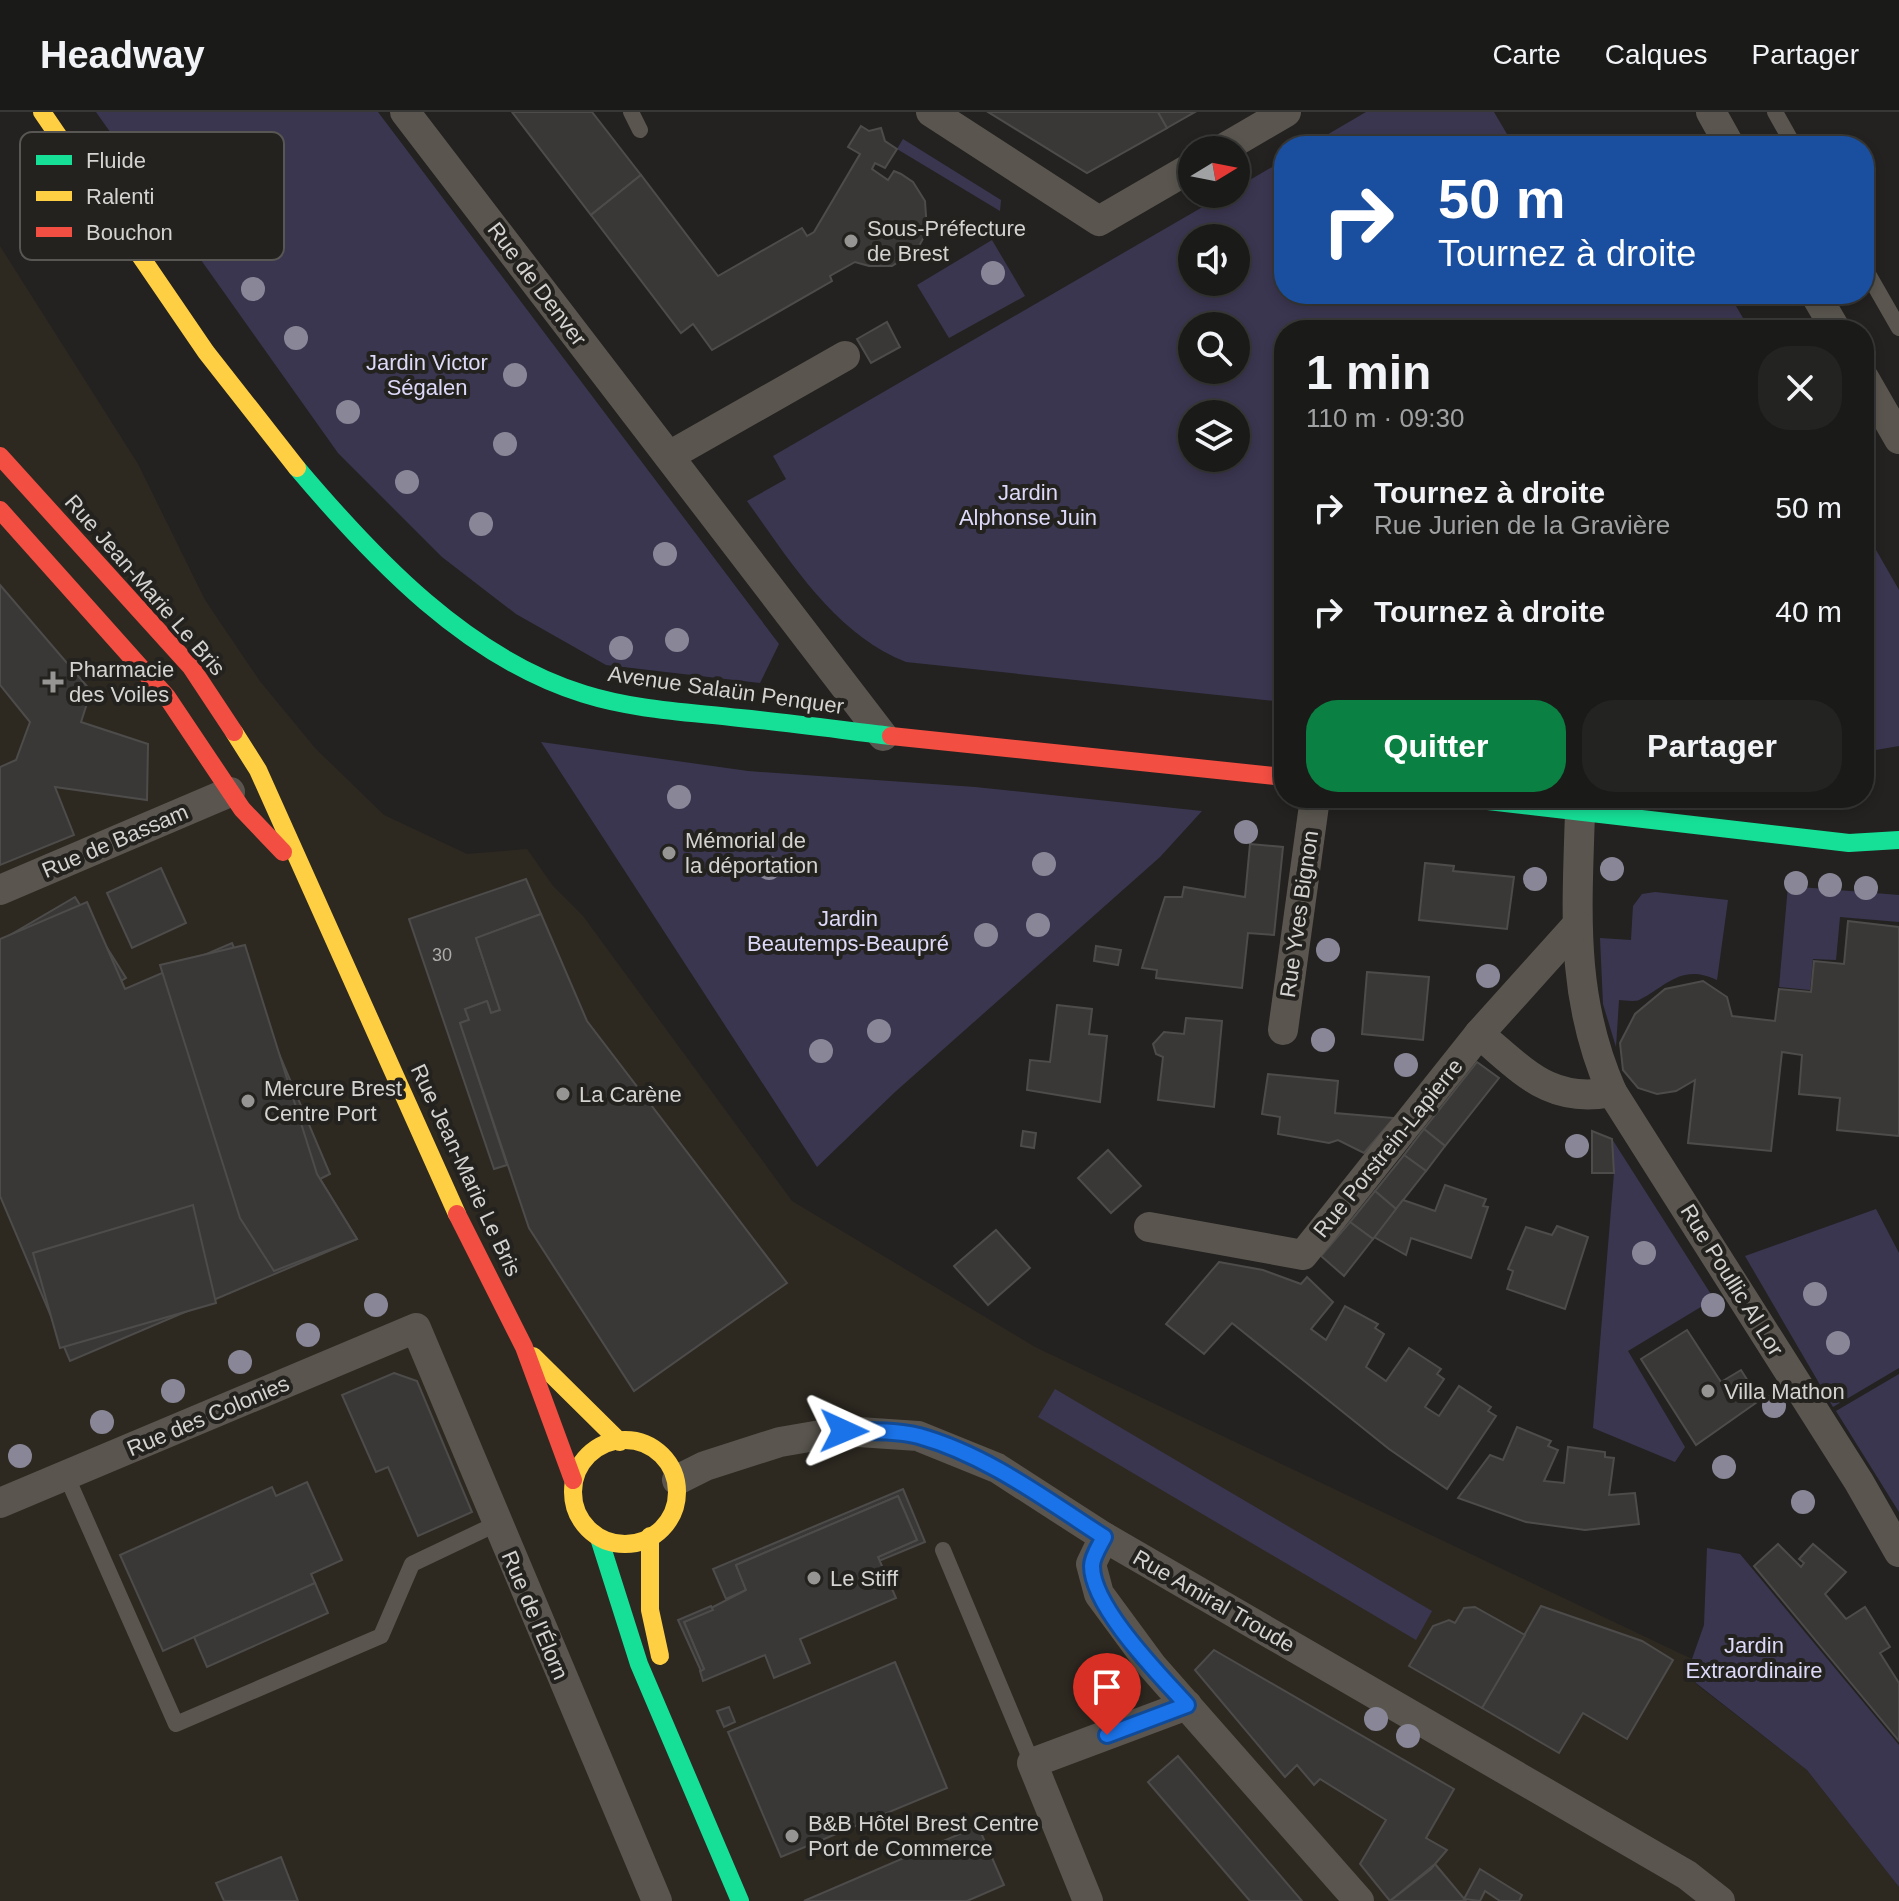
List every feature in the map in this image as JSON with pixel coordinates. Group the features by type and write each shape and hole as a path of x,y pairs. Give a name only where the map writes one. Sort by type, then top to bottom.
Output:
{"main road":[{"name":"Avenue Salaün Penquer","path":"42,112 56,132"},
{"name":"Avenue Salaün Penquer","path":"147,260 273,439 387,566 446,616 525,669 581,693 622,704 883,736 1274,776"},
{"name":"Rue Jean-Marie Le Bris","path":"0,456 191,667 258,770 453,1207 524,1347 573,1480"},
{"name":"Rue Jean-Marie Le Bris","path":"0,510 167,697 230,792 309,879"},
{"path":"1546,808 1796,834 1849,843 1899,840"},
{"path":"1796,834 1850,823"},
{"name":"Rue Jean-Marie Le Bris","path":"524,1347 620,1442"},
{"path":"599,1538 628,1543 650,1536 666,1525 674,1510 677,1480 660,1450 641,1442 603,1446 588,1456 573,1480 573,1503 579,1519 599,1538 639,1664 740,1901"},
{"path":"650,1536 650,1610 667,1675"}],"street":[{"name":"Rue de Denver","path":"405,112 883,736"},
{"path":"931,112 1099,221 1178,175"},
{"path":"1245,136 1286,112"},
{"path":"1711,112 1724,136"},
{"path":"669,456 845,356"},
{"path":"1874,395 1899,439"},
{"name":"Rue de Bassam","path":"0,890 230,792"},
{"name":"Rue Yves Bignon","path":"1283,1030 1314,808"},
{"name":"Rue Poullic Al Lor","path":"1580,812 1577,925 1587,1025 1612,1092 1899,1552"},
{"name":"Rue Porstrein-Lapierre","path":"1149,1227 1303,1255 1479,1034 1577,925"},
{"path":"1479,1034 1535,1081 1560,1093 1588,1096 1612,1092"},
{"name":"Rue des Colonies","path":"0,1503 416,1328"},
{"name":"Rue de l'Élorn","path":"416,1328 657,1901"},
{"name":"Rue Amiral Troude","path":"677,1480 705,1466 780,1442 844,1431 918,1436 997,1468 1104,1537 1687,1875 1720,1901"},
{"path":"1104,1537 1091,1564 1099,1594 1152,1666 1359,1901"},
{"path":"1088,1901 1032,1763 1187,1705"}],"lane":[{"path":"631,112 640,130"},
{"path":"1775,112 1788,136"},
{"path":"1874,284 1899,328"},
{"path":"66,1475 176,1724 381,1636 412,1564 496,1524"},
{"path":"943,1550 1032,1763"}],"shaded area":[{"path":"0,246 138,464 205,600 259,680 315,748 384,815 467,854 527,849 553,886 583,916 792,1201 1035,1347 1692,1659 1696,1684 1807,1770 1899,1887 1899,1901 0,1901"}],"green space":[{"name":"Jardin Victor Ségalen","path":"96,112 378,112 779,644 760,683 606,665 516,614 442,557 338,453 201,260 284,260 284,132 110,132"},
{"path":"1366,112 1494,112 1508,136 1325,136"},
{"path":"903,139 1001,200 1000,211 897,149"},
{"name":"Jardin Alphonse Juin","path":"1274,166 1274,304 1735,304 1744,320 1274,320 1274,701 906,662 881,650 836,615 816,594 747,501 786,479 773,456 1201,208 1250,208 1250,180"},
{"path":"992,240 1025,296 949,338 917,285"},
{"path":"1874,546 1899,590 1899,746 1874,750"},
{"name":"Jardin Beautemps-Beaupré","path":"541,742 748,771 975,787 1202,811 1160,857 895,1092 817,1167"},
{"path":"1788,886 1899,895 1899,922 1840,917 1836,960 1813,959 1810,990 1779,987"},
{"path":"1655,892 1728,900 1717,980 1704,975 1684,975 1639,1000 1619,1000 1616,1047 1603,1004 1600,938 1631,940 1633,906 1642,894"},
{"path":"1612,1139 1714,1299 1628,1351 1685,1447 1675,1462 1593,1428 1614,1173"},
{"path":"1876,1209 1899,1253 1899,1368 1833,1407 1745,1256"},
{"path":"1899,1374 1899,1512 1836,1411"},
{"path":"1055,1389 1432,1611 1416,1640 1038,1417"},
{"name":"Jardin Extraordinaire","path":"1707,1548 1740,1554 1899,1745 1899,1887 1807,1770 1696,1683 1692,1659 1704,1625"}],"building":[{"path":"512,112 592,112 641,175 591,215"},
{"path":"988,112 1158,112 1167,128 1087,173"},
{"path":"1158,112 1195,112 1167,128"},
{"name":"Sous-Préfecture de Brest","path":"861,126 869,131 881,128 885,141 897,149 885,168 875,163 872,169 888,180 894,171 901,174 913,182 925,201 927,231 917,250 892,266 869,266 855,262 830,276 832,281 712,350 693,324 681,333 591,215 641,175 718,276 802,228 807,236 814,232 860,154 848,147"},
{"path":"887,322 900,347 871,363 857,339"},
{"path":"0,585 91,691 81,722 148,744 147,800 55,787 74,835 0,865 0,767 16,760 30,722 0,685"},
{"path":"1250,844 1283,847 1274,935 1248,933 1242,988 1156,978 1157,970 1142,968 1165,897 1182,897 1184,887 1245,897"},
{"path":"1425,863 1454,866 1453,871 1514,877 1507,929 1419,920"},
{"path":"161,868 186,923 132,948 107,893"},
{"path":"526,879 541,914 476,938 500,1010 491,1013 487,1001 465,1009 469,1020 460,1023 507,1165 494,1169 409,919"},
{"path":"75,897 126,978 33,1033 47,1067 61,1064 85,1161 59,1166 56,1159 0,1169 0,941"},
{"path":"87,902 125,989 232,943 330,1174 320,1179 357,1239 70,1361 0,1196 0,939"},
{"name":"La Carène","path":"541,914 587,1021 787,1283 634,1391 529,1228 460,1023 469,1020 465,1009 487,1001 491,1013 500,1010 476,938"},
{"path":"1848,921 1899,927 1899,1136 1837,1130 1840,1098 1799,1094 1802,1055 1782,1052 1771,1151 1688,1143 1695,1080 1676,1091 1657,1094 1638,1088 1623,1070 1620,1043 1635,1014 1665,989 1703,981 1727,997 1732,1016 1775,1021 1779,989 1811,992 1814,961 1844,964"},
{"name":"Mercure Brest Centre Port","path":"245,945 317,1174 357,1239 274,1271 240,1218 160,965"},
{"path":"1096,946 1121,950 1118,965 1094,961"},
{"path":"1367,972 1429,977 1423,1040 1362,1034"},
{"path":"1057,1005 1092,1009 1089,1034 1107,1036 1100,1102 1027,1090 1030,1060 1050,1062"},
{"path":"1186,1018 1222,1021 1214,1107 1158,1100 1163,1057 1156,1054 1153,1044 1164,1032 1184,1034"},
{"path":"1477,1062 1499,1078 1445,1146 1424,1129"},
{"path":"1268,1074 1338,1081 1335,1113 1394,1118 1364,1153 1338,1140 1329,1143 1278,1134 1280,1117 1262,1114"},
{"path":"1424,1129 1445,1146 1426,1171 1404,1155"},
{"path":"1023,1131 1036,1133 1034,1148 1021,1146"},
{"path":"1592,1131 1612,1139 1614,1173 1592,1173"},
{"path":"1108,1150 1141,1186 1111,1213 1078,1178"},
{"path":"1404,1155 1426,1171 1396,1209 1375,1191"},
{"path":"1445,1185 1486,1199 1483,1206 1488,1207 1471,1258 1411,1238 1406,1255 1374,1237 1403,1200 1435,1211"},
{"path":"1375,1191 1396,1209 1373,1239 1350,1222"},
{"path":"193,1205 216,1303 60,1348 33,1253"},
{"path":"1350,1222 1373,1239 1344,1276 1321,1256"},
{"path":"1557,1226 1588,1237 1565,1309 1507,1289 1513,1271 1508,1269 1526,1227 1552,1235"},
{"path":"996,1230 1030,1268 988,1305 954,1266"},
{"path":"1219,1262 1263,1270 1301,1284 1307,1277 1333,1302 1311,1329 1326,1340 1345,1306 1378,1324 1375,1328 1384,1334 1366,1367 1386,1381 1409,1348 1441,1369 1437,1374 1444,1379 1425,1407 1439,1416 1459,1386 1491,1407 1488,1411 1496,1416 1447,1489 1389,1449 1232,1323 1204,1354 1166,1324"},
{"name":"Villa Mathon","path":"1687,1330 1721,1382 1741,1370 1760,1400 1696,1445 1641,1359"},
{"path":"394,1373 417,1381 472,1512 418,1536 388,1467 376,1472 342,1395"},
{"path":"1517,1427 1551,1441 1548,1446 1558,1450 1544,1481 1564,1483 1568,1447 1605,1452 1605,1457 1614,1458 1609,1495 1635,1493 1639,1524 1585,1530 1526,1522 1458,1498 1490,1455 1503,1460"},
{"path":"307,1482 342,1560 311,1574 315,1583 163,1651 120,1555 272,1487 276,1496"},
{"path":"903,1489 925,1542 879,1561 878,1557 917,1540 898,1496 736,1565 746,1590 726,1599 713,1569"},
{"name":"Le Stiff","path":"898,1496 917,1540 878,1557 896,1598 800,1639 810,1663 774,1678 765,1655 703,1681 700,1671 704,1669 684,1622 746,1590 736,1565"},
{"path":"1778,1544 1801,1567 1804,1563 1799,1559 1813,1544 1846,1572 1825,1594 1846,1619 1865,1607 1890,1647 1880,1653 1899,1683 1899,1741 1754,1566"},
{"path":"315,1583 328,1613 207,1667 194,1637"},
{"path":"711,1606 713,1610 684,1622 704,1669 701,1671 678,1620"},
{"path":"1541,1606 1642,1641 1673,1660 1627,1739 1583,1713 1559,1753 1482,1708"},
{"path":"1475,1607 1525,1635 1482,1708 1409,1666 1433,1626 1449,1620 1455,1623 1464,1608"},
{"path":"1214,1650 1454,1789 1426,1838 1447,1850 1435,1864 1390,1901 1360,1864 1386,1820 1320,1779 1314,1785 1297,1765 1285,1777 1195,1670"},
{"path":"895,1662 947,1788 781,1857 728,1732"},
{"path":"729,1707 735,1722 724,1727 717,1711"},
{"path":"1178,1756 1302,1901 1250,1901 1148,1782"},
{"path":"978,1826 1004,1885 967,1901 804,1901"},
{"path":"281,1857 298,1901 224,1901 216,1883"},
{"path":"1435,1864 1466,1901 1390,1901 1431,1869"},
{"path":"1480,1869 1522,1895 1519,1901 1500,1901 1485,1891 1480,1901 1464,1899"}],"traffic: fast":[{"path":"297,468 358,537 426,602 462,631 541,678 584,694 642,707 891,736"},
{"path":"1548,808 1849,843 1899,840"},
{"path":"599,1538 639,1664 740,1901"}],"traffic: slow":[{"path":"42,112 56,132"},
{"path":"143,260 206,352 297,468"},
{"path":"234,732 258,770 457,1214"},
{"path":"533,1356 620,1442"},
{"path":"625,1440 645,1444 662,1455 673,1472 677,1492 673,1512 662,1529 645,1540 625,1544 605,1540 588,1529 577,1512 573,1492 577,1472 588,1455 605,1444 625,1440"},
{"path":"650,1536 650,1610 660,1656"}],"traffic: jam":[{"path":"0,456 191,667 234,732"},
{"path":"0,510 167,697 242,809 283,852"},
{"path":"891,736 1274,776"},
{"path":"457,1214 524,1347 573,1480"}],"place":[{"name":"Sous-Préfecture de Brest","path":"851,241"},
{"name":"Pharmacie des Voiles","path":"53,682"},
{"name":"Mémorial de la déportation","path":"669,853"},
{"name":"La Carène","path":"563,1094"},
{"name":"Mercure Brest Centre Port","path":"248,1101"},
{"name":"Villa Mathon","path":"1708,1391"},
{"name":"Le Stiff","path":"814,1578"},
{"name":"B&B Hôtel Brest Centre Port de Commerce","path":"792,1836"}],"route":[{"path":"844,1431 918,1436 997,1468 1104,1537 1091,1564 1099,1594 1152,1666 1187,1705 1107,1735"}]}
